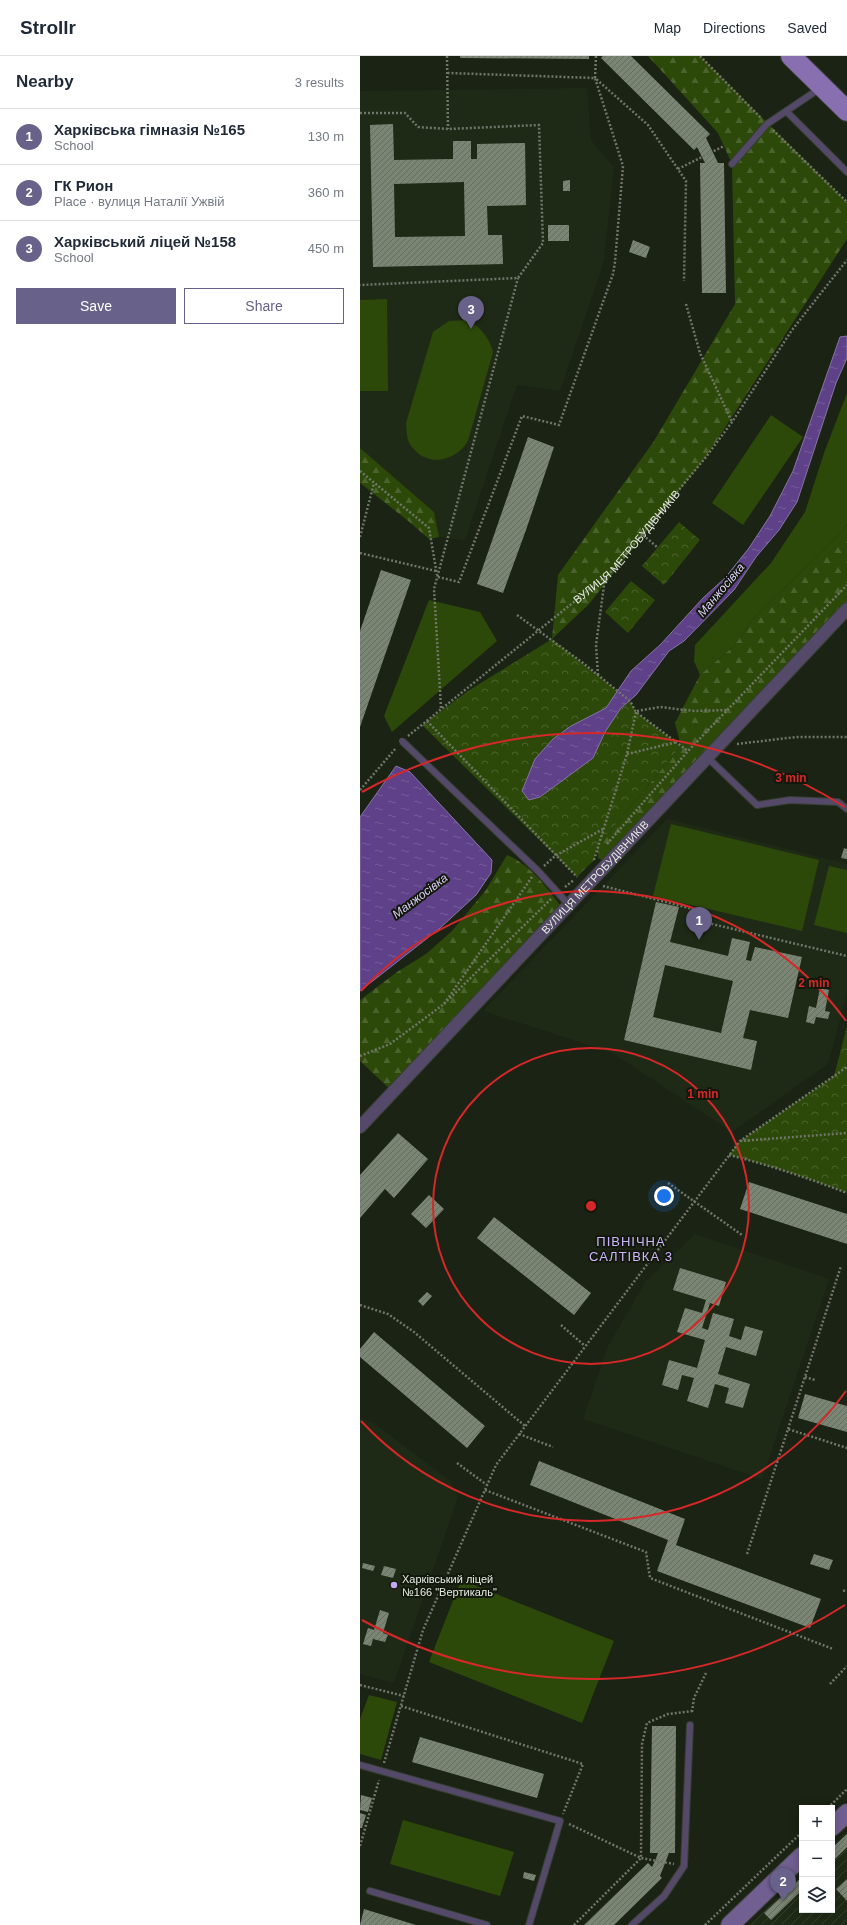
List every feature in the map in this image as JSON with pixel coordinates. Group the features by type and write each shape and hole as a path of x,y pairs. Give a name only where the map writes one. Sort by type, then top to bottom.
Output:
{"main road":[{"path":"791,56 847,111"},
{"path":"835,1824 847,1813"},
{"path":"730,1925 799,1859"}],"street":[{"name":"ВУЛИЦЯ МЕТРОБУДІВНИКІВ","path":"360,1127 847,610"}],"lane":[{"path":"732,164 767,124 822,87"},
{"path":"786,111 847,172"},
{"path":"402,741 538,871 569,905"},
{"path":"708,758 757,805 790,800 838,802 847,809"},
{"path":"632,1925 664,1896 684,1866 690,1725"},
{"path":"360,1765 560,1820 529,1925"},
{"path":"370,1891 487,1925"}],"path":[{"path":"447,56 448,129"},
{"path":"438,577 459,582 522,416 559,425 613,274 623,166 595,78 596,56"},
{"path":"700,56 847,202"},
{"path":"448,73 595,78 648,125 686,181 684,281"},
{"path":"360,113 405,112 418,127 448,129 539,125 543,243 518,278 434,589 441,709"},
{"path":"678,169 724,146"},
{"name":"ВУЛИЦЯ МЕТРОБУДІВНИКІВ","path":"360,790 402,741 612,571 706,457 732,422 792,330 847,260"},
{"path":"360,285 518,278"},
{"path":"686,304 700,353 732,422"},
{"path":"360,471 429,528 438,577"},
{"path":"360,537 374,483"},
{"path":"643,535 658,547"},
{"path":"360,553 436,571"},
{"path":"598,675 596,645 605,578"},
{"path":"590,864 688,751 847,585"},
{"path":"517,615 598,675 630,701 636,712 688,751"},
{"path":"636,712 660,707 694,711 727,710"},
{"path":"594,860 627,754 636,712"},
{"path":"427,721 555,856 577,877"},
{"path":"718,746 796,737 847,737"},
{"path":"627,754 677,742"},
{"path":"444,1004 530,879 555,856 603,829"},
{"path":"360,1056 390,1044 444,1004 558,892 581,873"},
{"path":"603,886 693,909 691,919 847,956"},
{"path":"360,1846 423,1630 496,1464 740,1141 847,1067"},
{"path":"740,1141 847,1133"},
{"path":"729,1155 807,1177 847,1193"},
{"path":"668,1183 742,1235"},
{"path":"747,1554 841,1266"},
{"path":"360,1305 388,1314 414,1332 525,1426"},
{"path":"561,1324 585,1346"},
{"path":"805,1377 815,1380"},
{"path":"788,1429 847,1448"},
{"path":"519,1434 553,1447"},
{"path":"457,1462 487,1484"},
{"path":"485,1490 646,1552 650,1578 834,1649"},
{"path":"843,1591 847,1590"},
{"path":"830,1684 847,1666"},
{"path":"690,1725 694,1698 706,1673"},
{"path":"360,1685 404,1696"},
{"path":"400,1706 583,1764 560,1820 641,1858 666,1863"},
{"path":"574,1925 641,1858 642,1744 647,1723 668,1714 692,1711"},
{"path":"831,1805 847,1789"},
{"path":"705,1925 799,1835"}],"shaded area":[{"path":"587,88 591,140 614,168 604,259 600,273 560,391 517,385 465,540 439,537 434,512 360,448 360,91"},
{"path":"667,819 847,864 847,993 828,1064 732,1132 611,1052 483,1011"},
{"path":"695,1234 829,1279 762,1479 583,1419 608,1346 646,1281"},
{"name":"Харківський ліцей №166 \"Вертикаль\"","path":"360,1418 374,1423 451,1482 458,1497 394,1683 360,1674"},
{"path":"847,1831 847,1925 750,1925 799,1878 799,1913 835,1913 835,1842"}],"green space":[{"path":"648,56 700,56 847,202 847,239 706,457 589,604 552,639 558,575 654,441 735,304 732,164 718,133"},
{"path":"387,299 388,391 360,391 360,300"},
{"path":"468,320 484,333 493,352 468,441 463,448 449,457 434,460 426,458 419,454 410,444 407,436 406,423 433,332 449,321"},
{"path":"847,393 847,524 844,530 753,619 734,646 700,675 694,661 695,645 771,563 805,512 824,453"},
{"path":"771,415 803,437 743,525 712,503"},
{"path":"360,448 434,512 439,537 429,539 360,483"},
{"path":"679,522 700,540 664,585 642,566"},
{"path":"847,524 847,609 608,863 598,858 597,847 681,746 675,723 700,675 734,646 753,619 844,530"},
{"path":"631,581 655,600 628,633 605,612"},
{"path":"429,600 480,612 497,641 392,732 384,716"},
{"path":"552,639 630,701 636,712 681,746 597,847 594,860 577,877 422,725 468,691"},
{"path":"671,824 819,860 802,931 653,896"},
{"path":"507,855 516,859 532,872 546,886 564,910 393,1092 360,1061 360,1000 397,972 426,954 452,931 486,890"},
{"path":"829,866 847,870 847,933 814,925"},
{"path":"847,1026 847,1193 788,1172 729,1155 740,1141 834,1076"},
{"path":"461,1580 614,1641 582,1723 429,1662"},
{"path":"369,1695 397,1702 381,1760 360,1754 360,1719"},
{"path":"403,1820 514,1852 500,1896 390,1864"}],"water":[{"name":"Манжосівка","path":"847,336 847,358 836,383 797,502 779,530 756,557 734,590 684,641 669,651 636,695 621,708 605,732 593,758 540,797 529,800 522,791 535,759 553,739 571,726 606,708 631,671 661,644 703,598 725,578 749,548 770,516 793,471 840,337"},
{"name":"Манжосівка","path":"396,766 410,772 492,860 491,873 476,895 439,929 360,991 360,817"}],"building":[{"path":"460,56 589,56 589,59 460,58"},
{"path":"603,56 631,56 710,134 706,138 718,163 724,163 726,293 702,293 700,163 705,163 697,147 694,150 601,58"},
{"path":"393,124 394,160 453,159 453,141 471,141 471,159 477,159 477,144 525,143 526,205 487,206 488,235 502,235 503,264 373,267 370,125","holes":["464,182 465,236 395,237 394,184"]},
{"path":"570,180 570,191 563,191 563,181"},
{"path":"548,225 569,225 569,241 548,241"},
{"path":"633,240 650,247 646,258 629,252"},
{"path":"528,437 554,447 503,593 477,584"},
{"path":"381,570 411,580 360,727 360,631"},
{"path":"844,848 847,849 847,859 841,858"},
{"path":"656,902 679,907 670,942 728,956 732,938 750,942 746,960 751,961 755,947 802,957 788,1018 750,1010 743,1038 757,1041 751,1070 624,1040","holes":["665,965 733,981 721,1033 653,1017"]},
{"path":"820,988 829,990 825,1011 830,1012 828,1019 816,1017 814,1024 806,1022 809,1006 816,1008"},
{"path":"398,1133 428,1159 394,1198 385,1189 360,1218 360,1175"},
{"path":"749,1182 847,1214 847,1244 740,1209"},
{"path":"429,1195 444,1209 426,1228 411,1214"},
{"path":"494,1217 591,1293 574,1315 477,1238"},
{"path":"680,1268 726,1282 719,1306 710,1303 702,1328 708,1330 713,1313 734,1319 729,1336 741,1340 745,1326 763,1331 756,1356 726,1347 718,1374 750,1384 743,1408 725,1403 729,1388 715,1384 708,1408 687,1401 694,1378 682,1375 678,1390 662,1385 669,1360 697,1368 705,1340 677,1332 685,1308 702,1313 706,1300 673,1290"},
{"path":"427,1292 432,1296 423,1306 418,1301"},
{"path":"374,1332 485,1426 467,1448 360,1357 360,1349"},
{"path":"805,1394 847,1406 847,1432 798,1418"},
{"path":"539,1461 685,1519 676,1545 821,1599 810,1628 657,1571 668,1540 530,1485"},
{"path":"814,1554 833,1560 829,1570 810,1564"},
{"path":"363,1563 375,1566 373,1571 362,1568"},
{"path":"384,1566 396,1569 393,1578 381,1575"},
{"path":"380,1610 389,1613 383,1633 388,1635 385,1642 373,1639 371,1646 363,1644 368,1628 374,1630"},
{"path":"652,1726 676,1726 675,1853 669,1853 660,1876 662,1878 614,1925 584,1925 648,1863 652,1867 658,1853 650,1853"},
{"path":"420,1737 544,1774 537,1798 412,1762"},
{"path":"361,1795 372,1798 368,1812 360,1810"},
{"path":"360,1813 366,1815 362,1828 360,1828"},
{"path":"847,1834 847,1847 835,1859 835,1845"},
{"path":"524,1872 536,1875 534,1881 523,1878"},
{"path":"847,1879 847,1901 836,1889"},
{"path":"799,1880 799,1893 771,1920 764,1913"},
{"path":"364,1909 416,1925 360,1925"}],"place":[{"name":"Харківський ліцей №158","path":"471,329"},
{"name":"Харківська гімназія №165","path":"699,940"},
{"name":"Харківський ліцей №166 \"Вертикаль\"","path":"394,1585"},
{"name":"ГК Рион","path":"783,1901"}],"district":[{"name":"ПІВНІЧНА САЛТІВКА 3","path":"631,1248"}]}
